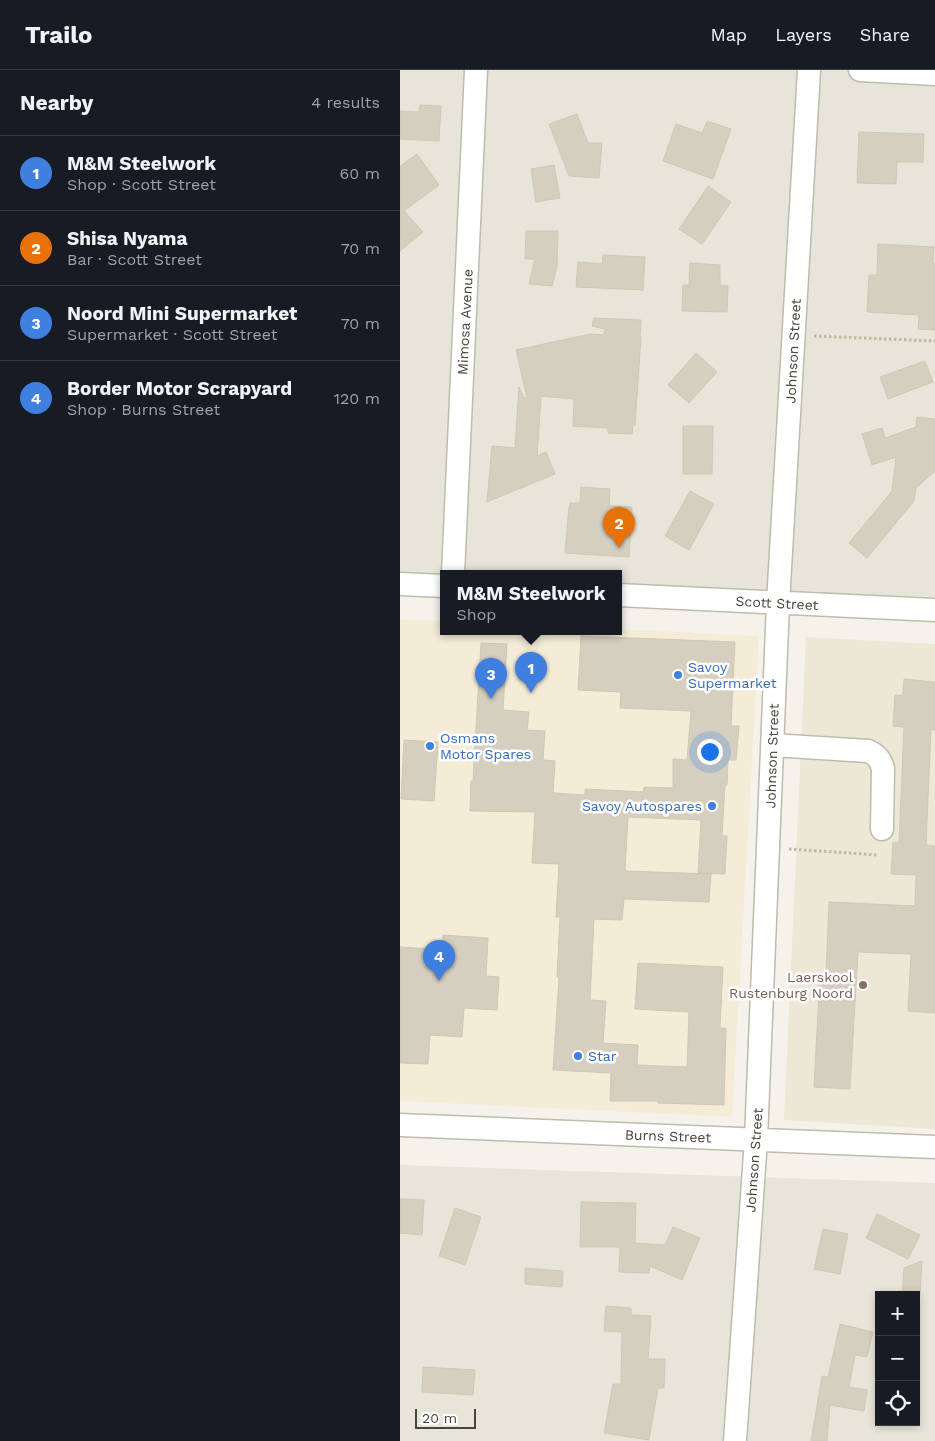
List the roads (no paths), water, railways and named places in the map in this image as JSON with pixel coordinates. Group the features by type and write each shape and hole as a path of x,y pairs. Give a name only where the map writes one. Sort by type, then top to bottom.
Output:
{"street":[{"name":"Mimosa Avenue","path":"453,570 476,70"},
{"name":"Johnson Street","path":"735,1441 756,1139 778,603 809,70"},
{"path":"860,70 935,74"},
{"path":"400,584 440,586"},
{"name":"Scott Street","path":"622,595 935,610"},
{"path":"772,744 868,751 876,754 883,768 882,829"},
{"name":"Burns Street","path":"400,1124 935,1147"}],"place":[{"name":"Shisa Nyama","path":"619,548"},
{"name":"Savoy Supermarket","path":"678,675"},
{"name":"M&M Steelwork","path":"531,693"},
{"name":"Noord Mini Supermarket","path":"491,699"},
{"name":"Osmans Motor Spares","path":"430,746"},
{"name":"Savoy Autospares","path":"712,806"},
{"name":"Border Motor Scrapyard","path":"439,981"},
{"name":"Laerskool Rustenburg Noord","path":"863,985"},
{"name":"Star","path":"578,1056"}]}
